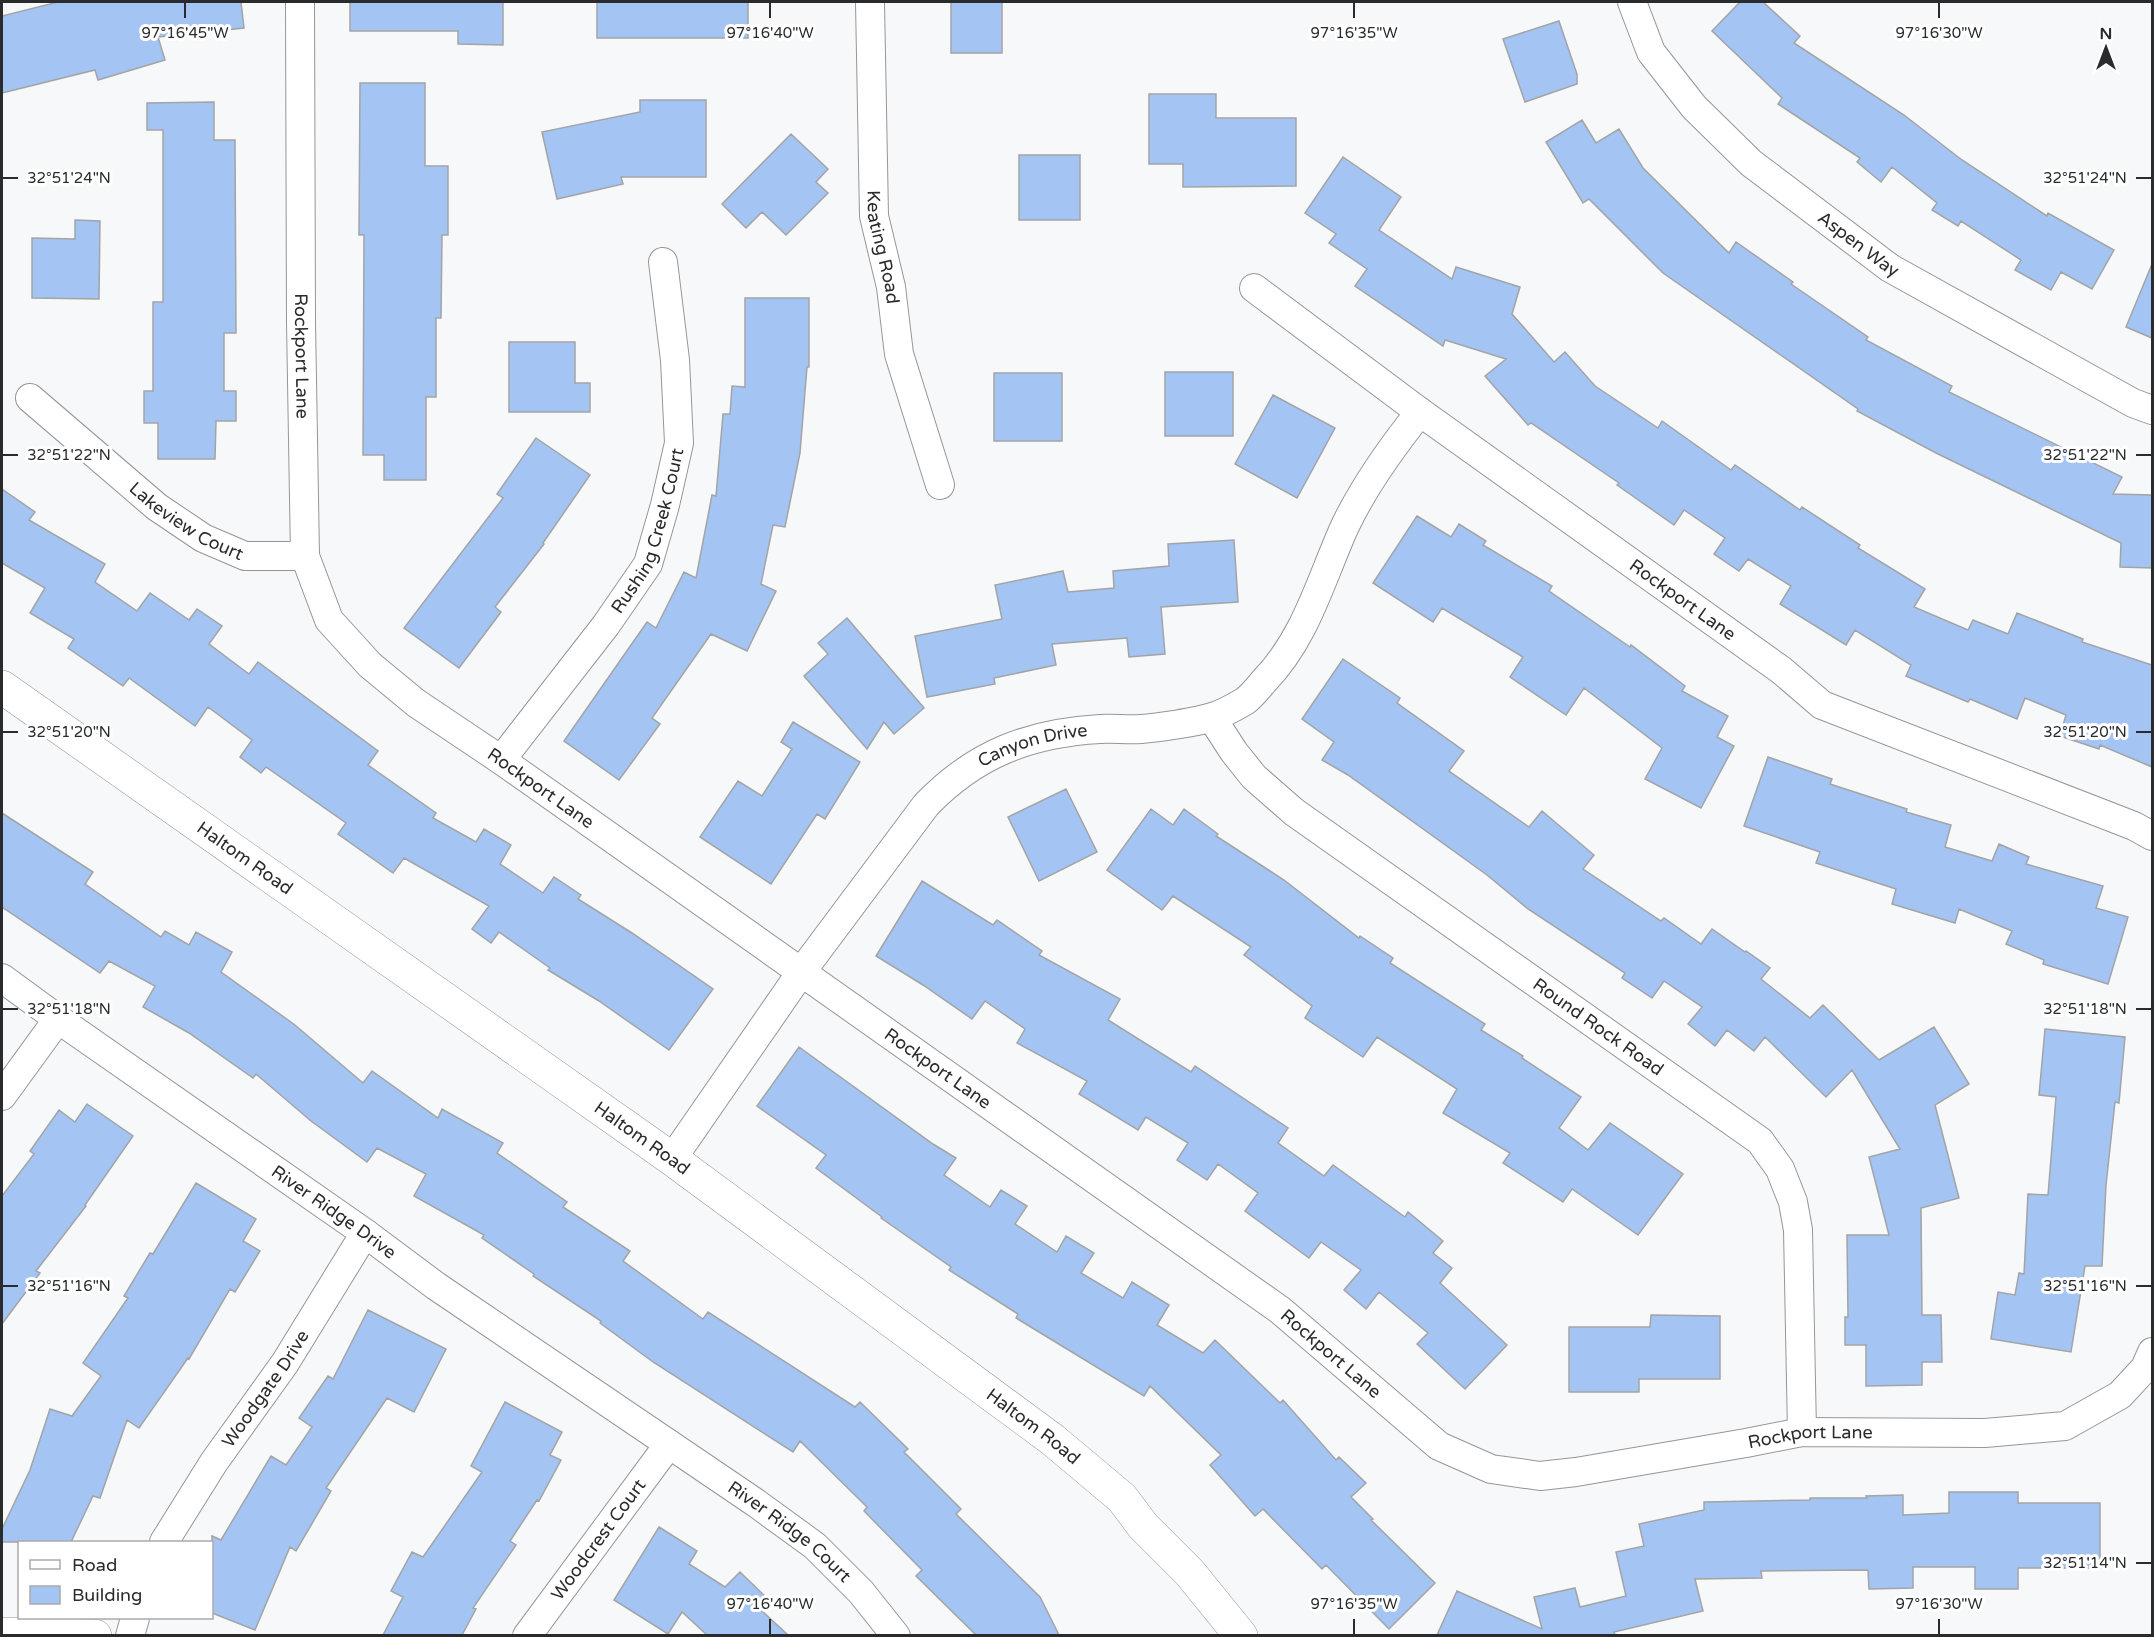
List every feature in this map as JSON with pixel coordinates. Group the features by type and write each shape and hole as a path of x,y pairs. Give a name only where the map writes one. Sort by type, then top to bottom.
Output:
{"main road":[{"name":"Haltom Road","path":"2,687 672,1159 1053,1440 1122,1498 1143,1526 1190,1572 1241,1635"},
{"path":"2,1634 95,1635"}],"street":[{"name":"Rockport Lane","path":"300,2 305,556 329,620 370,665 416,703 801,970 1280,1310 1439,1446 1491,1469 1540,1476 1599,1468 1802,1432 1985,1433 2065,1426 2120,1395 2145,1368 2152,1352"},
{"name":"Keating Road","path":"870,2 874,216 891,287 899,354 940,485"},
{"name":"Aspen Way","path":"1632,2 1651,52 1694,107 1751,163 1890,268 2133,403 2152,410"},
{"name":"Rushing Creek Court","path":"501,760 606,626 648,564 665,505 679,443 675,360 663,262"},
{"name":"Rockport Lane","path":"1254,288 1420,412 1781,670 1822,705 2134,826 2152,836"},
{"name":"Lakeview Court","path":"30,398 158,507 203,538 245,556 305,556"},
{"name":"Canyon Drive","path":"672,1159 801,970 926,805 946,784 973,765 1004,749 1032,739 1060,733 1100,729 1142,729 1212,718 1246,700 1278,667 1303,627 1346,524 1385,455 1420,412"},
{"name":"Round Rock Road","path":"1212,718 1254,777 1294,812 1760,1141 1780,1168 1793,1202 1798,1230 1802,1432"},
{"name":"River Ridge Drive","path":"2,978 436,1286 669,1444"},
{"path":"2,1096 58,1019"},
{"name":"Woodgate Drive","path":"165,1541 214,1462 285,1363 364,1233"},
{"name":"Woodcrest Court","path":"527,1635 669,1444"},
{"name":"River Ridge Court","path":"669,1444 814,1546 861,1592 896,1635"},
{"path":"130,1635 134,1619"}],"building":[{"path":"58,2 241,2 244,28 158,37 165,60 98,80 95,70 2,93 2,16"},
{"path":"350,2 503,2 503,45 458,44 458,31 350,31"},
{"path":"597,2 748,2 748,38 597,38"},
{"path":"951,2 1002,2 1002,53 951,53"},
{"path":"1740,2 1763,2 1800,36 1794,43 1904,115 1962,160 2047,216 2048,213 2114,250 2092,289 2061,272 2051,290 2015,270 2021,260 1961,221 1958,226 1932,210 1937,203 1892,167 1881,182 1857,162 1860,158 1778,104 1782,98 1712,31"},
{"path":"1559,21 1577,74 1577,84 1525,102 1503,39"},
{"path":"360,83 425,83 425,166 448,166 448,235 442,235 441,318 436,318 436,397 426,397 426,480 384,480 384,455 363,455 364,235 359,235"},
{"path":"1149,94 1216,94 1216,118 1296,118 1296,186 1183,187 1183,164 1149,164"},
{"path":"640,100 706,100 706,177 621,177 623,184 557,199 542,132 640,112"},
{"path":"214,102 214,140 235,140 236,333 224,333 224,391 236,391 236,421 216,421 215,459 158,459 158,423 144,423 144,391 153,391 153,302 163,302 163,130 147,130 147,103"},
{"path":"1582,120 1596,143 1619,129 1643,168 1729,253 1736,242 1793,282 1791,284 1868,337 1866,340 1952,386 1949,392 2122,477 2113,494 2152,495 2152,568 2120,567 2121,543 1936,453 1857,411 1858,409 1663,273 1589,199 1583,203 1546,142"},
{"path":"791,134 828,169 816,182 828,193 786,235 762,212 746,228 722,204"},
{"path":"1019,155 1080,155 1080,220 1019,220"},
{"path":"1343,157 1401,197 1379,230 1452,279 1456,267 1520,287 1512,314 1554,362 1565,352 1595,386 1658,428 1662,421 1731,470 1735,465 1800,510 1802,507 1860,545 1858,548 1925,589 1914,607 1968,630 1973,620 2008,634 2017,613 2083,639 2082,642 2152,665 2152,767 2100,745 2099,749 2060,736 2066,715 2025,698 2017,719 1970,699 1968,702 1906,676 1911,665 1855,630 1846,645 1780,604 1791,586 1748,559 1739,571 1714,554 1725,538 1684,510 1674,525 1617,485 1619,483 1531,423 1528,425 1485,376 1506,359 1445,340 1443,346 1355,286 1367,269 1329,243 1336,234 1305,213"},
{"path":"75,220 100,221 99,299 32,298 32,238 75,239"},
{"path":"2152,264 2152,338 2126,327"},
{"path":"745,298 809,298 809,367 807,367 800,453 785,527 773,525 761,584 776,591 747,651 711,634 652,718 660,724 619,780 564,741 647,622 656,628 684,572 696,578 712,495 716,496 723,414 730,414 732,386 745,387"},
{"path":"509,342 575,342 575,383 590,383 590,412 509,412"},
{"path":"1165,372 1233,372 1233,436 1165,436"},
{"path":"994,373 1062,373 1062,441 994,441"},
{"path":"1273,395 1335,428 1297,498 1235,464"},
{"path":"536,438 590,475 544,544 495,607 501,612 459,668 404,628 503,498 497,494"},
{"path":"2,489 35,512 29,520 105,564 95,582 137,611 150,593 189,620 197,609 222,626 209,644 249,674 258,662 378,751 368,765 436,813 433,818 476,842 484,829 511,845 500,864 543,893 554,877 581,895 578,899 713,989 669,1050 599,1001 548,970 550,968 499,932 491,943 472,929 489,906 404,858 393,873 338,834 346,823 266,767 261,773 240,757 252,740 208,707 195,726 129,678 123,686 68,648 74,639 30,613 45,588 2,563"},
{"path":"1417,516 1451,537 1459,524 1486,541 1483,545 1552,586 1549,591 1630,647 1631,645 1685,686 1682,691 1728,716 1717,737 1734,746 1701,808 1645,779 1662,748 1584,688 1566,715 1510,677 1523,657 1442,608 1433,622 1373,583"},
{"path":"1234,540 1238,602 1161,607 1165,654 1129,657 1127,638 1052,644 1056,665 994,678 995,684 927,697 915,636 1002,619 995,585 1063,571 1068,592 1114,588 1113,571 1169,566 1168,544"},
{"path":"847,618 924,708 894,734 884,722 867,749 804,676 828,654 818,643"},
{"path":"1343,659 1400,698 1397,703 1464,751 1449,771 1529,827 1542,811 1594,855 1583,869 1661,921 1664,918 1701,944 1712,929 1746,951 1770,968 1761,979 1810,1018 1823,1005 1879,1060 1934,1027 1969,1084 1935,1105 1959,1198 1921,1208 1922,1315 1941,1315 1942,1362 1922,1362 1922,1385 1866,1386 1866,1345 1845,1345 1845,1317 1848,1317 1847,1235 1889,1235 1869,1157 1900,1149 1852,1070 1826,1097 1765,1037 1754,1051 1727,1030 1715,1046 1688,1024 1702,1007 1664,981 1652,998 1622,978 1625,973 1528,909 1487,875 1348,775 1322,760 1334,742 1302,719"},
{"path":"793,722 860,762 825,819 817,814 771,884 700,837 738,781 762,796 792,749 781,742"},
{"path":"1768,757 1832,779 1830,784 1907,809 1906,812 1951,825 1945,847 1992,861 1999,844 2029,857 2026,864 2103,886 2096,908 2128,917 2108,984 2043,964 2044,960 2006,944 2012,931 1959,909 1955,923 1892,904 1896,889 1816,863 1820,852 1744,826"},
{"path":"1066,789 1097,852 1039,881 1008,817"},
{"path":"1151,809 1173,825 1184,809 1218,834 1216,836 1284,880 1359,938 1360,936 1393,958 1390,963 1485,1024 1481,1030 1581,1097 1559,1128 1588,1150 1610,1123 1683,1174 1638,1235 1572,1189 1563,1202 1503,1163 1510,1153 1443,1113 1457,1089 1377,1037 1363,1057 1305,1018 1312,1006 1244,955 1251,947 1173,896 1162,910 1107,870"},
{"path":"2,813 93,872 85,884 161,937 165,931 189,945 196,932 232,952 221,972 295,1025 363,1083 372,1071 438,1118 442,1109 503,1143 497,1153 567,1202 563,1207 630,1251 623,1261 703,1319 708,1312 855,1407 860,1402 908,1449 904,1452 961,1509 956,1514 1040,1597 1059,1635 976,1635 916,1576 922,1570 864,1511 867,1507 800,1441 793,1452 653,1362 600,1323 601,1321 533,1276 534,1274 482,1238 484,1235 414,1196 426,1174 377,1148 367,1162 311,1121 256,1074 253,1078 189,1033 143,1007 155,986 109,961 100,973 2,907"},
{"path":"922,881 993,925 997,920 1042,951 1039,955 1120,999 1108,1020 1191,1072 1195,1066 1288,1128 1278,1143 1324,1176 1333,1165 1405,1217 1408,1212 1443,1241 1433,1253 1452,1268 1440,1283 1507,1345 1465,1389 1417,1344 1428,1333 1379,1292 1366,1309 1344,1290 1361,1270 1321,1242 1309,1258 1245,1211 1258,1193 1218,1164 1207,1180 1177,1160 1188,1143 1146,1117 1138,1130 1079,1094 1087,1081 1017,1043 1025,1029 985,1001 972,1019 876,956"},
{"path":"2045,1029 2125,1037 2119,1103 2115,1102 2106,1185 2102,1266 2085,1266 2071,1352 1991,1339 1998,1292 2015,1295 2019,1273 2024,1274 2028,1194 2048,1195 2056,1097 2039,1095"},
{"path":"799,1047 933,1144 956,1158 944,1175 990,1207 1001,1190 1027,1206 1015,1224 1057,1252 1066,1236 1094,1253 1081,1273 1123,1298 1132,1282 1169,1305 1157,1325 1203,1353 1215,1340 1280,1403 1283,1400 1336,1460 1339,1457 1366,1483 1351,1497 1435,1583 1389,1629 1326,1565 1322,1569 1263,1509 1255,1516 1210,1465 1221,1455 1150,1386 1144,1396 1016,1318 1018,1314 949,1270 951,1267 881,1218 816,1168 826,1155 757,1106"},
{"path":"87,1104 133,1136 86,1206 36,1271 40,1273 2,1324 2,1196 34,1154 30,1151 59,1110 75,1122"},
{"path":"196,1183 256,1219 243,1241 260,1251 235,1292 230,1289 189,1359 139,1428 127,1420 100,1498 93,1496 71,1541 2,1542 2,1529 30,1470 50,1409 72,1416 101,1376 83,1363 128,1298 124,1296 150,1253 153,1254"},
{"path":"368,1310 446,1349 414,1412 387,1398 326,1488 331,1491 296,1551 290,1547 255,1630 213,1613 212,1536 221,1540 271,1456 286,1465 312,1427 299,1418 328,1376 333,1379"},
{"path":"1651,1315 1720,1316 1720,1379 1639,1379 1639,1392 1569,1392 1569,1327 1650,1327"},
{"path":"505,1402 562,1432 550,1455 561,1460 539,1501 537,1500 510,1541 516,1545 473,1608 476,1609 462,1635 383,1635 403,1597 391,1591 412,1552 423,1557 482,1472 471,1466"},
{"path":"1949,1492 2018,1492 2018,1503 2100,1503 2100,1568 2018,1568 2018,1589 1975,1589 1975,1567 1913,1567 1913,1588 1869,1589 1868,1570 1761,1571 1762,1578 1695,1579 1703,1611 1614,1632 1615,1635 1437,1635 1457,1591 1542,1629 1534,1597 1575,1588 1580,1607 1626,1596 1616,1552 1644,1546 1639,1524 1704,1510 1704,1502 1903,1495 1903,1515 1949,1513"},
{"path":"659,1527 697,1551 689,1564 725,1587 740,1572 770,1601 761,1610 788,1635 707,1635 682,1612 668,1634 614,1600"}]}
